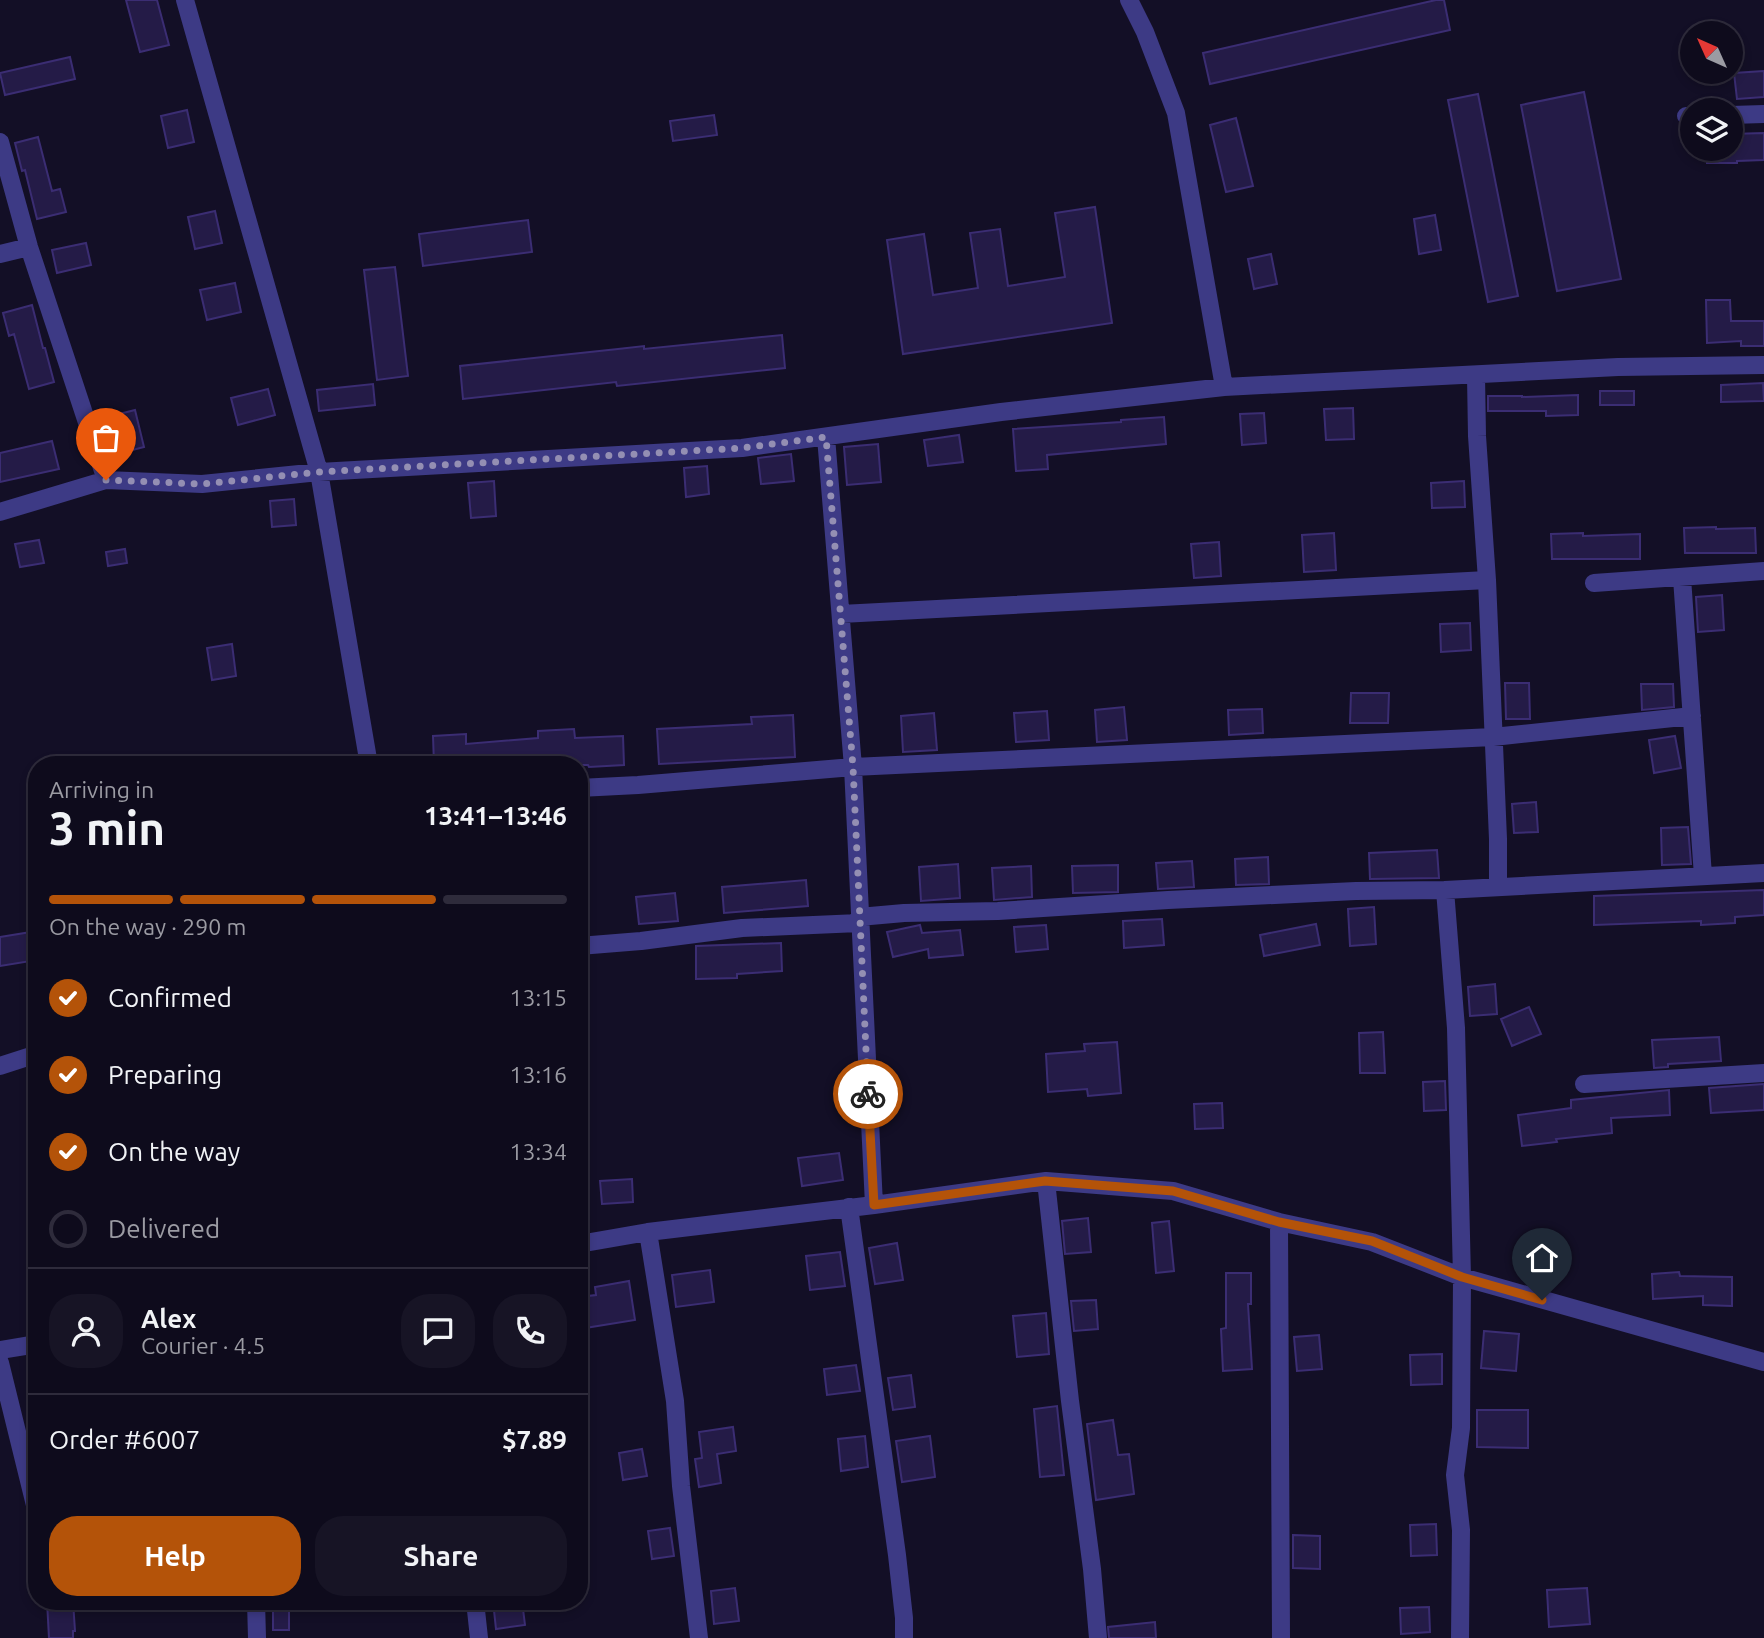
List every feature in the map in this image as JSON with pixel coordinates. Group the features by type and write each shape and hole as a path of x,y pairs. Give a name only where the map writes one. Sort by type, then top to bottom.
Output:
{"street":[{"path":"186,0 319,472 367,756"},
{"path":"1129,0 1145,32 1176,113 1224,387"},
{"path":"1743,115 1764,114"},
{"path":"0,142 29,247 106,480"},
{"path":"0,254 29,247"},
{"path":"0,512 106,480 202,484 319,472 742,448 1001,412 1224,387 1618,368 1764,365"},
{"path":"1475,376 1487,580 1498,886"},
{"path":"826,437 853,767 874,1205"},
{"path":"1594,583 1764,571"},
{"path":"1682,578 1703,876"},
{"path":"841,614 1487,580"},
{"path":"588,788 853,767 1493,737 1692,716"},
{"path":"588,945 742,928 859,920 904,913 998,911 1168,900 1356,891 1445,890 1764,873"},
{"path":"1445,890 1456,1027 1462,1277 1461,1428 1455,1475 1461,1530 1460,1638"},
{"path":"0,1066 28,1057"},
{"path":"1584,1084 1764,1073"},
{"path":"588,1242 648,1232 1046,1181 1173,1191 1279,1222 1372,1241 1462,1277 1764,1362"},
{"path":"1046,1181 1098,1638"},
{"path":"849,1207 897,1555 904,1638"},
{"path":"1279,1222 1281,1638"},
{"path":"648,1232 675,1401 681,1486 699,1638"},
{"path":"0,1350 28,1345"},
{"path":"0,1363 28,1477"},
{"path":"256,1610 257,1638"},
{"path":"476,1610 479,1638"}],"building":[{"path":"126,0 157,0 169,45 140,52"},
{"path":"1444,0 1450,30 1210,84 1203,53"},
{"path":"70,57 75,79 5,95 0,73"},
{"path":"1764,71 1764,97 1737,98 1735,84 1743,84 1743,72"},
{"path":"1584,92 1621,279 1557,291 1521,105"},
{"path":"1478,94 1518,296 1488,302 1448,100"},
{"path":"187,110 194,142 168,148 161,116"},
{"path":"714,115 717,135 673,141 670,121"},
{"path":"1236,118 1253,186 1226,192 1210,125"},
{"path":"1764,133 1764,160 1743,161 1743,134"},
{"path":"38,137 52,191 60,189 66,212 37,219 15,143"},
{"path":"1707,161 1737,161 1737,163"},
{"path":"1095,207 1112,323 903,354 887,240 924,234 933,295 978,288 970,233 1000,229 1008,286 1065,277 1055,213"},
{"path":"215,211 222,243 195,249 188,217"},
{"path":"1435,215 1441,250 1419,254 1414,219"},
{"path":"528,220 532,252 423,266 419,234"},
{"path":"86,243 91,265 57,273 52,250"},
{"path":"1271,254 1277,284 1254,289 1248,259"},
{"path":"395,267 408,376 377,380 364,270"},
{"path":"235,283 241,312 207,320 200,290"},
{"path":"1706,300 1730,300 1731,321 1764,321 1764,346 1741,346 1741,341 1707,343"},
{"path":"32,305 54,382 29,389 14,334 9,336 3,313"},
{"path":"782,335 785,368 617,386 616,382 463,399 460,366 644,346 644,349"},
{"path":"1763,383 1764,401 1721,402 1721,385"},
{"path":"373,384 375,405 319,411 317,390"},
{"path":"268,389 275,415 238,425 231,398"},
{"path":"1600,391 1634,391 1634,405 1600,405"},
{"path":"1578,395 1578,415 1546,416 1546,411 1488,411 1488,396"},
{"path":"1353,408 1354,439 1326,440 1324,409"},
{"path":"135,410 144,447 117,454 107,417"},
{"path":"1264,413 1266,443 1242,445 1240,414"},
{"path":"1164,417 1166,444 1047,455 1048,469 1016,471 1013,429"},
{"path":"959,435 963,462 928,466 924,440"},
{"path":"52,441 59,469 0,482 0,453"},
{"path":"878,444 881,482 847,485 844,447"},
{"path":"791,454 794,481 761,484 758,458"},
{"path":"707,466 709,494 686,497 684,468"},
{"path":"494,481 496,516 471,518 468,483"},
{"path":"1464,481 1465,507 1432,508 1431,483"},
{"path":"294,499 296,525 272,527 270,501"},
{"path":"1684,528 1755,528 1756,553 1685,553"},
{"path":"1334,533 1336,570 1304,572 1302,535"},
{"path":"1583,533 1583,536 1640,534 1640,559 1552,559 1551,534"},
{"path":"39,540 44,563 20,567 15,544"},
{"path":"1219,542 1221,576 1194,578 1191,544"},
{"path":"125,549 127,563 108,566 106,552"},
{"path":"1722,595 1724,630 1698,632 1696,597"},
{"path":"1470,623 1471,650 1441,652 1440,624"},
{"path":"232,644 236,676 212,680 207,648"},
{"path":"1505,683 1529,683 1530,719 1506,719"},
{"path":"1641,684 1673,684 1674,707 1642,710"},
{"path":"1351,693 1389,693 1388,723 1350,723"},
{"path":"1124,707 1127,740 1097,742 1095,710"},
{"path":"1262,709 1263,733 1229,735 1228,710"},
{"path":"1047,711 1049,740 1016,742 1014,713"},
{"path":"934,713 937,750 903,752 901,716"},
{"path":"793,715 795,757 659,764 657,729 752,724 751,717"},
{"path":"574,729 575,738 623,736 624,765 589,767 588,756 434,756 433,736 466,734 466,744 538,738 538,731"},
{"path":"1675,736 1681,768 1654,773 1649,740"},
{"path":"1536,802 1538,832 1514,833 1512,804"},
{"path":"1688,827 1691,864 1662,865 1661,828"},
{"path":"1437,850 1439,878 1370,879 1369,853"},
{"path":"1268,857 1269,884 1236,885 1235,859"},
{"path":"1192,861 1194,887 1158,889 1156,863"},
{"path":"958,864 960,898 921,901 919,867"},
{"path":"1118,865 1118,892 1073,893 1072,866"},
{"path":"1031,866 1032,897 994,900 992,868"},
{"path":"806,880 808,906 724,913 722,887"},
{"path":"1764,890 1764,915 1735,917 1735,923 1701,925 1701,921 1594,925 1594,896"},
{"path":"675,893 678,921 639,924 636,897"},
{"path":"1374,907 1376,944 1350,946 1348,909"},
{"path":"1162,919 1164,945 1124,948 1123,921"},
{"path":"1316,924 1320,945 1264,956 1260,935"},
{"path":"920,925 922,933 960,930 963,955 929,958 928,949 893,957 887,932"},
{"path":"1046,925 1048,949 1016,952 1014,927"},
{"path":"28,932 28,961 0,966 0,937"},
{"path":"781,943 782,971 737,974 737,978 696,979 696,946"},
{"path":"1495,984 1497,1014 1470,1016 1468,987"},
{"path":"1529,1007 1541,1034 1512,1046 1501,1019"},
{"path":"1383,1032 1385,1073 1360,1073 1359,1033"},
{"path":"1719,1037 1721,1061 1668,1064 1668,1067 1654,1068 1652,1040"},
{"path":"1117,1042 1121,1093 1088,1096 1087,1089 1048,1092 1046,1054 1085,1051 1084,1044"},
{"path":"1445,1081 1446,1110 1424,1111 1423,1082"},
{"path":"1764,1084 1764,1110 1711,1113 1709,1088"},
{"path":"1669,1090 1670,1115 1611,1118 1612,1133 1522,1146 1518,1115 1571,1108 1571,1100"},
{"path":"1222,1103 1223,1128 1195,1129 1194,1104"},
{"path":"839,1153 843,1180 802,1186 798,1158"},
{"path":"632,1179 633,1202 602,1204 600,1181"},
{"path":"1088,1218 1091,1252 1065,1254 1062,1221"},
{"path":"1169,1221 1174,1271 1156,1273 1152,1223"},
{"path":"897,1243 903,1280 875,1284 869,1248"},
{"path":"840,1252 845,1286 810,1290 806,1256"},
{"path":"710,1270 714,1302 676,1307 672,1275"},
{"path":"1679,1272 1680,1276 1732,1277 1732,1306 1703,1305 1703,1296 1653,1299 1652,1274"},
{"path":"1226,1273 1251,1273 1251,1304 1248,1304 1252,1369 1223,1371 1221,1329 1226,1328"},
{"path":"629,1281 635,1320 588,1328 588,1296 596,1295 595,1287"},
{"path":"1096,1300 1098,1329 1074,1331 1071,1301"},
{"path":"1046,1313 1049,1354 1017,1357 1013,1316"},
{"path":"1484,1331 1519,1334 1516,1371 1481,1368"},
{"path":"1319,1335 1322,1369 1297,1371 1294,1337"},
{"path":"1442,1354 1442,1384 1411,1385 1410,1355"},
{"path":"856,1365 860,1391 827,1395 824,1369"},
{"path":"911,1375 915,1407 893,1410 888,1378"},
{"path":"1057,1406 1064,1475 1040,1477 1034,1409"},
{"path":"1477,1410 1528,1410 1528,1448 1477,1447"},
{"path":"1113,1420 1118,1455 1129,1454 1134,1494 1096,1500 1087,1424"},
{"path":"733,1427 736,1451 717,1454 721,1483 699,1487 695,1459 702,1458 699,1432"},
{"path":"865,1436 868,1467 841,1471 838,1439"},
{"path":"930,1436 935,1477 902,1482 896,1441"},
{"path":"642,1449 647,1476 623,1480 619,1453"},
{"path":"1436,1524 1437,1555 1411,1556 1410,1525"},
{"path":"670,1528 674,1556 652,1559 648,1531"},
{"path":"1293,1535 1320,1536 1320,1569 1293,1568"},
{"path":"735,1588 739,1621 714,1624 711,1591"},
{"path":"1587,1588 1590,1624 1549,1627 1547,1590"},
{"path":"1429,1607 1430,1632 1401,1634 1400,1608"},
{"path":"47,1610 74,1610 73,1638 49,1638"},
{"path":"273,1610 289,1610 289,1630 273,1630"},
{"path":"494,1610 523,1610 525,1625 496,1629"},
{"path":"1155,1622 1156,1638 1109,1638 1108,1627"}],"way so far":[{"path":"106,480 202,484 319,472 742,448 826,437 853,767 868,1094"}],"route":[{"path":"868,1094 874,1205 1045,1181 1173,1191 1279,1222 1372,1241 1462,1277 1542,1300"}]}
